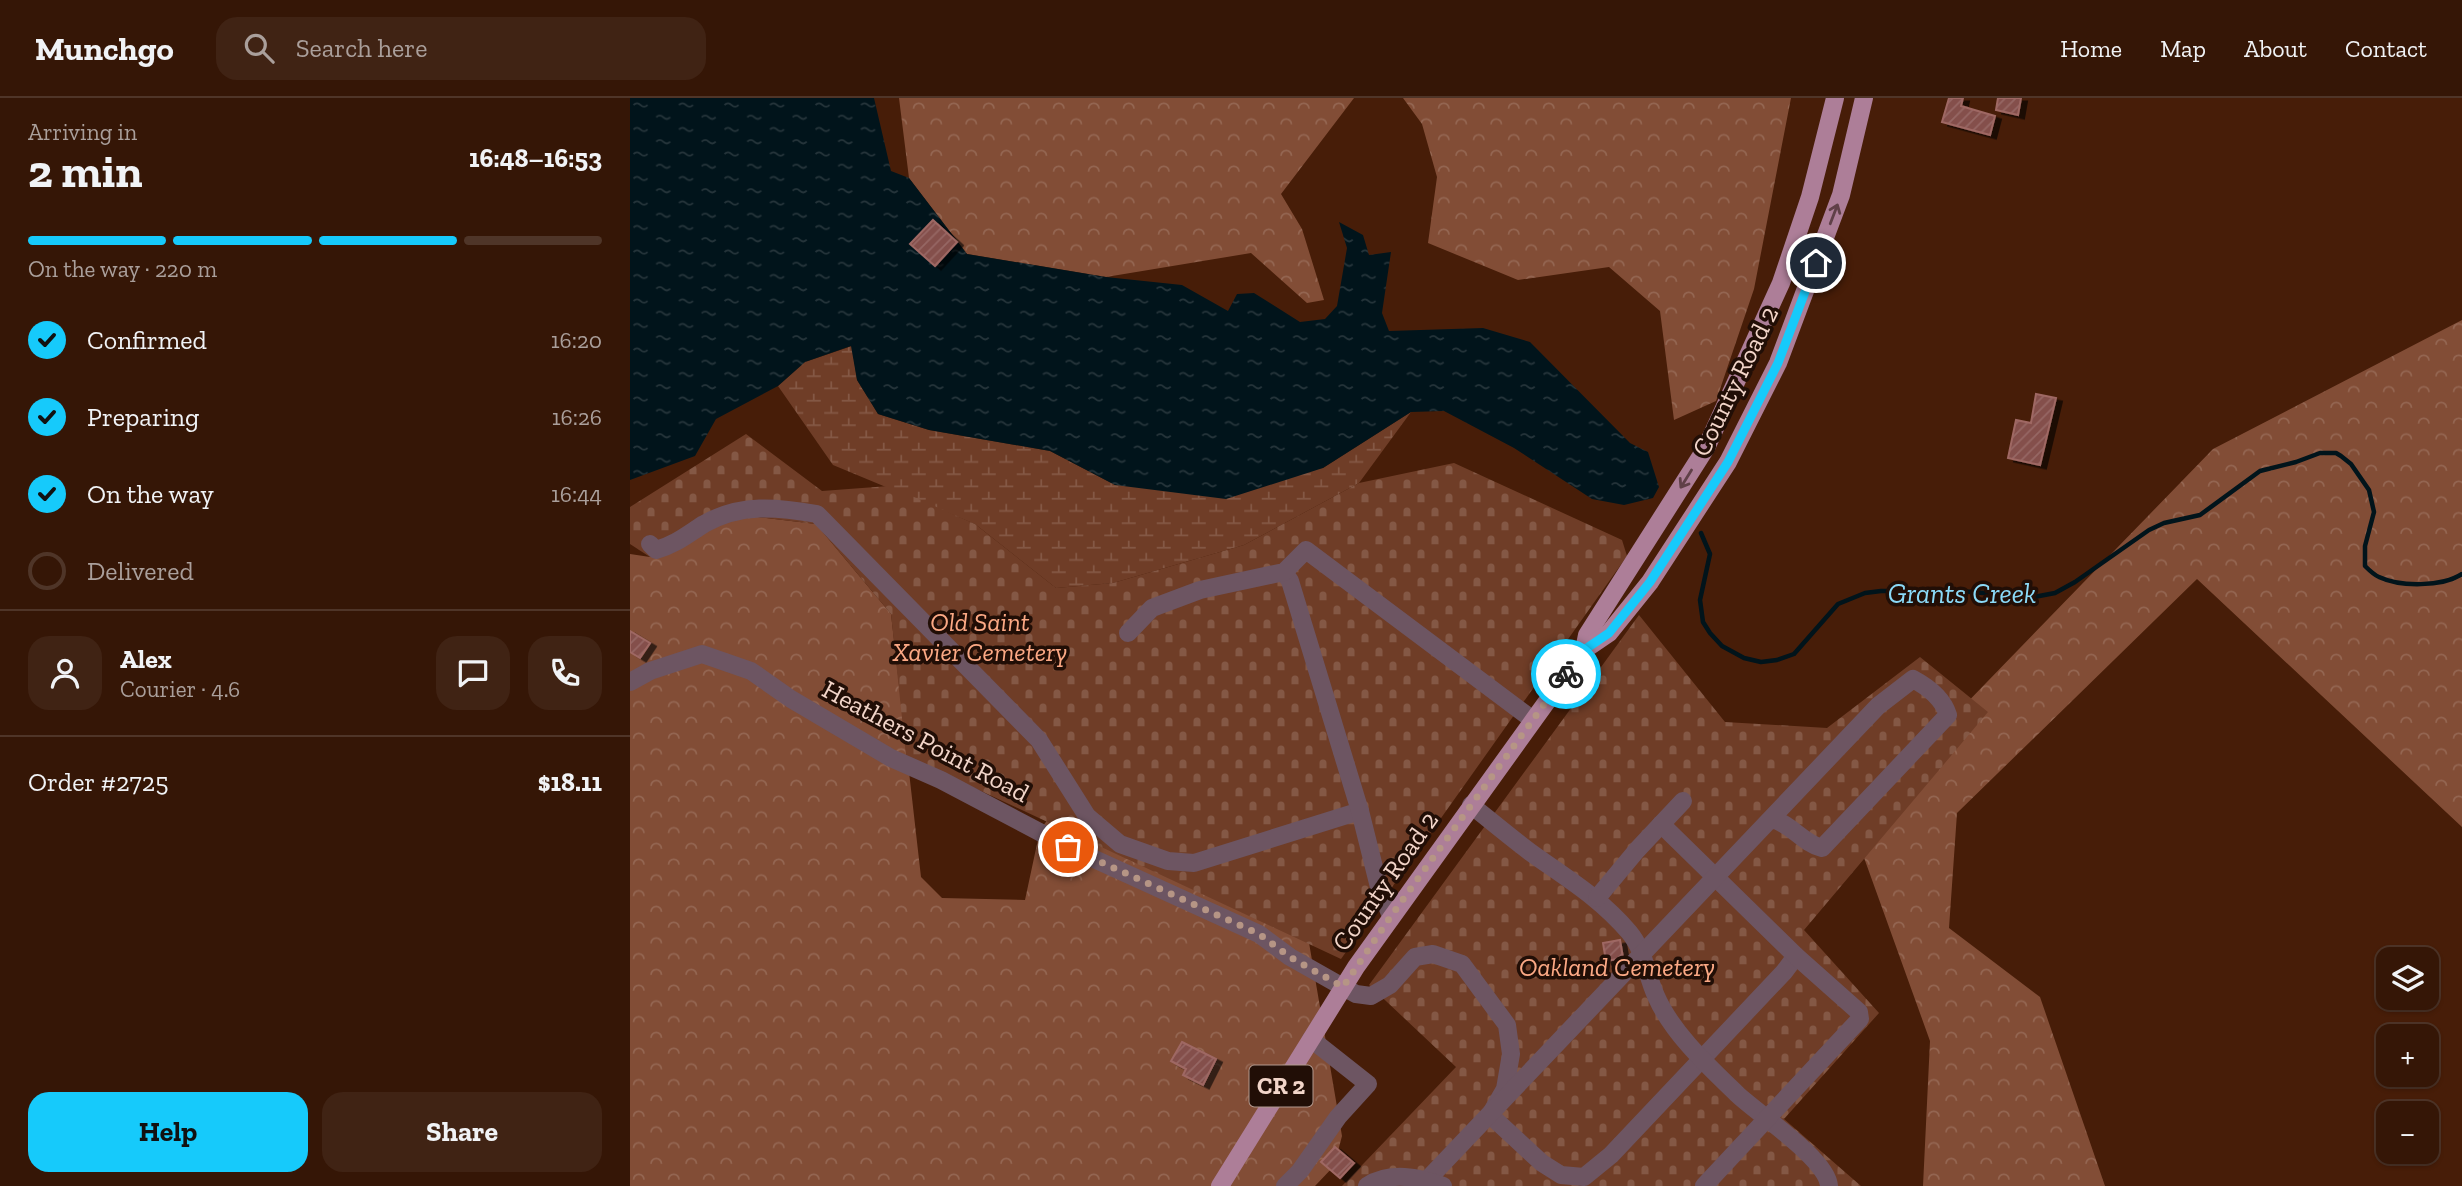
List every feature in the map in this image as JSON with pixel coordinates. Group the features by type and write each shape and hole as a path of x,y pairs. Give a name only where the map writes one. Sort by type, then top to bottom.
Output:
{"main road":[{"name":"County Road 2","path":"1584,650 1587,635 1706,448 1781,283 1811,197 1835,98"},
{"name":"County Road 2","path":"1220,1186 1343,987 1391,916 1584,650 1609,633 1650,582 1734,450 1778,363 1837,207 1864,98"}],"street":[{"path":"650,544 656,550 671,546 708,522 740,509 775,507 817,514 1039,740 1087,816 1120,844 1168,861 1194,863 1360,811"},
{"path":"1128,633 1152,608 1200,590 1284,572 1306,550 1533,720"},
{"path":"1284,572 1290,581 1360,811 1379,887 1391,916"},
{"name":"Heathers Point Road","path":"630,682 650,671 702,654 751,671 791,699 891,758 941,780 1068,847 1259,934 1290,957 1356,994 1371,996 1390,985 1415,957 1433,954 1462,964 1507,1025 1511,1054 1504,1089 1490,1115"},
{"path":"1367,1186 1400,1176 1435,1183 1490,1115 1878,706 1913,679 1923,684 1944,704 1948,715 1822,848 1810,845 1782,821 1771,819"},
{"path":"1597,898 1683,801"},
{"path":"1471,805 1531,852 1597,898 1631,934 1643,955 1656,996 1682,1037 1747,1104 1804,1151 1827,1175 1829,1186"},
{"path":"1661,824 1796,956 1859,1012 1860,1019 1704,1186"},
{"path":"1490,1115 1551,1169 1561,1175 1584,1177 1611,1155 1784,972 1796,956"},
{"path":"1285,1186 1300,1171 1338,1117 1368,1083 1311,1039"}],"green space":[{"path":"899,98 1354,98 1281,194 1302,229 1324,300 1307,303 1251,253 1106,277 967,254 909,178"},
{"path":"1403,98 1791,98 1754,289 1716,401 1674,420 1660,311 1609,267 1518,280 1428,243 1437,177 1422,124"},
{"path":"2462,320 2462,827 2197,579 1957,813 1949,928 2040,997 2105,1186 1923,1186 1930,1041 1858,841 1859,814 2213,449"},
{"path":"852,346 857,380 878,414 929,430 1050,451 1115,485 1323,468 1411,412 1359,483 1244,545 1113,583 1056,588 975,524 833,465 778,386 805,362"},
{"name":"Old Saint Xavier Cemetery","path":"746,434 822,491 889,486 975,524 1056,588 1113,583 1244,545 1359,483 1454,463 1622,540 1627,556 1341,959 906,756 891,614 816,524 741,515 650,557 630,544 630,507"},
{"path":"741,515 816,524 891,614 921,877 942,898 1025,900 1040,830 1057,807 1285,802 1342,1136 1334,1166 1315,1186 630,1186 630,554 650,557"},
{"name":"Oakland Cemetery","path":"1639,615 1725,722 1827,728 1920,657 1988,712 1804,930 1879,1013 1784,1119 1861,1186 1342,1186 1456,1067 1369,985"}],"water":[{"path":"630,98 874,98 891,171 909,178 967,254 1106,277 1182,285 1228,311 1237,294 1254,293 1300,322 1325,319 1337,306 1347,248 1339,222 1363,235 1369,255 1391,252 1382,313 1389,331 1483,328 1530,342 1630,443 1648,452 1659,487 1653,498 1624,505 1592,499 1514,448 1444,411 1411,412 1323,468 1226,499 1115,485 1050,451 929,430 878,414 857,380 851,346 805,362 778,386 716,419 695,456 630,480"}],"building":[{"path":"1949,98 1963,98 1961,106 1995,116 1990,135 1942,122"},
{"path":"1998,98 2021,98 2018,115 1996,110"},
{"path":"933,220 957,242 935,266 910,244"},
{"path":"2036,394 2056,398 2040,465 2008,458 2016,420 2031,423"},
{"path":"630,631 650,643 640,658 630,652"},
{"path":"1620,940 1623,958 1606,961 1603,943"},
{"path":"1182,1042 1216,1059 1203,1085 1183,1075 1186,1069 1171,1061"},
{"path":"1335,1147 1354,1163 1340,1178 1321,1162"}],"waterway":[{"name":"Grants Creek","path":"1701,533 1710,554 1700,600 1703,622 1722,646 1744,658 1761,662 1794,654 1838,604 1865,593 1959,591 2034,597 2055,593 2149,530 2164,523 2200,515 2260,471 2320,453 2336,453 2341,456 2351,464 2369,490 2374,512 2365,546 2365,566 2372,572 2388,580 2409,584 2444,581 2462,574"}],"way so far":[{"path":"1068,847 1259,934 1290,957 1343,987 1391,916 1566,674"}],"route":[{"path":"1566,674 1584,650 1609,633 1650,582 1728,462 1778,363 1816,263"}]}
